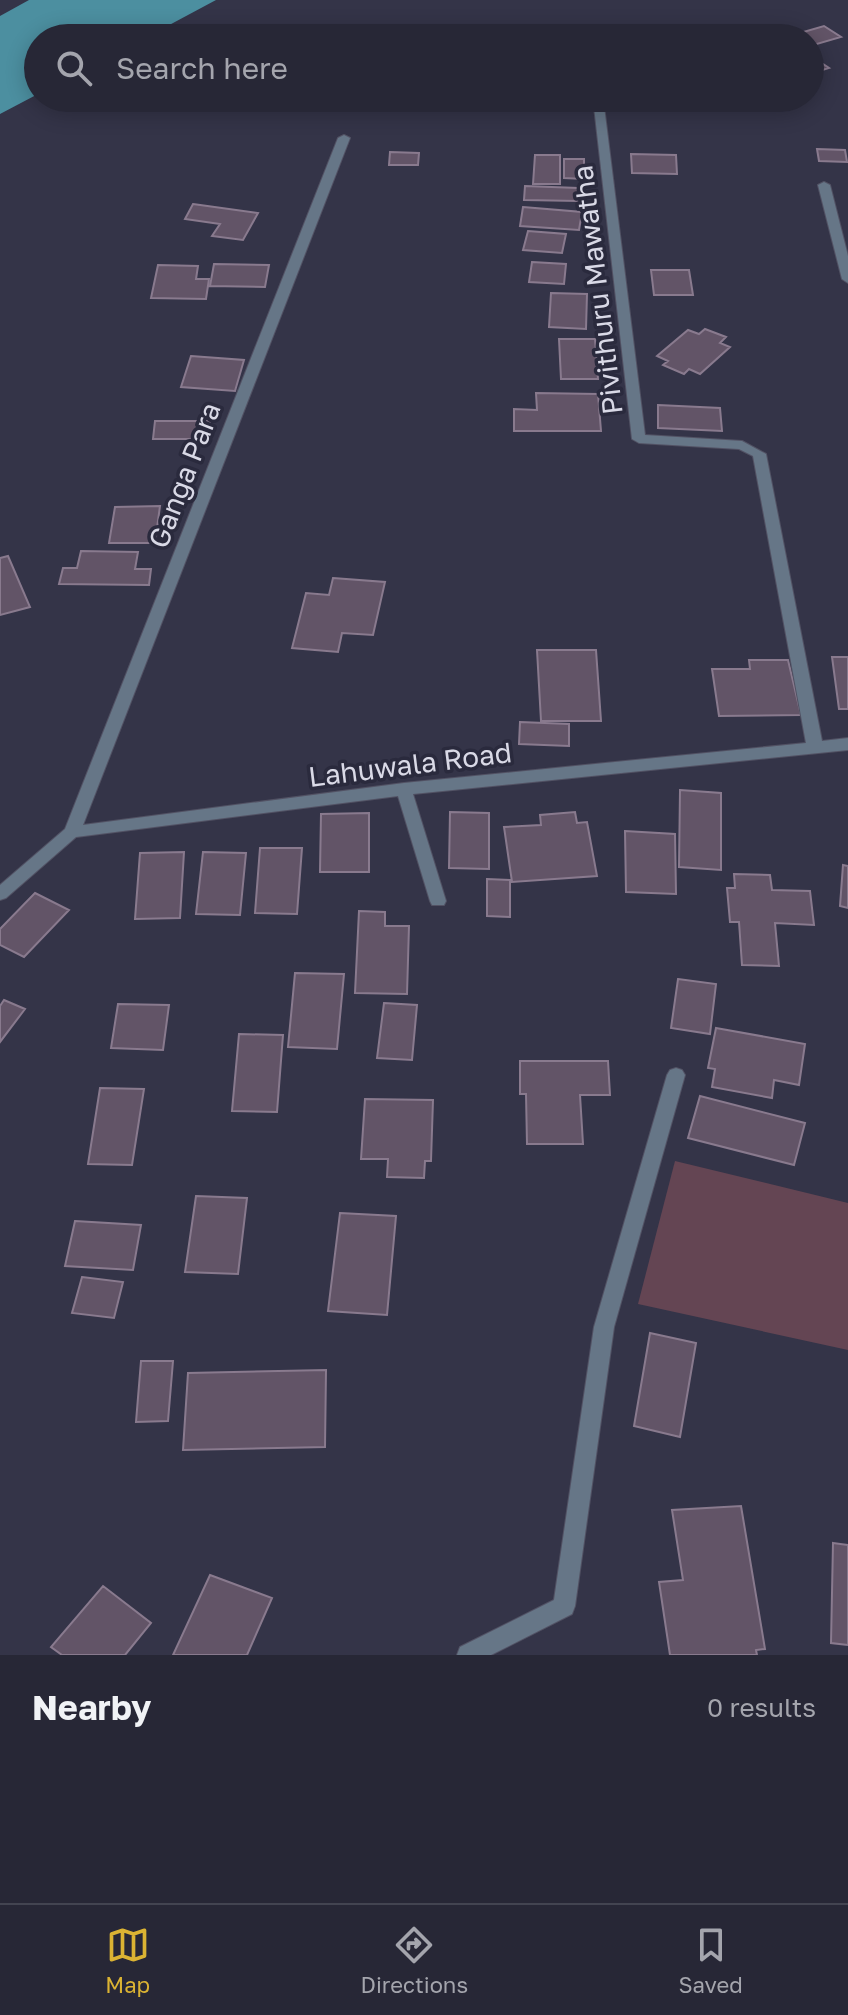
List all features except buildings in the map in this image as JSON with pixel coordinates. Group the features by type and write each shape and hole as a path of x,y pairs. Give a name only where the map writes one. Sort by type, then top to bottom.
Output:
{"street":[{"name":"Pivithuru Mawatha","path":"600,112 639,439 742,445 759,454 815,747"},
{"name":"Ganga Para","path":"72,832 344,138"},
{"path":"824,185 848,279"},
{"name":"Lahuwala Road","path":"72,832 404,789 848,744"},
{"path":"404,789 438,901"},
{"path":"0,894 72,832"},
{"path":"468,1655 564,1606 604,1327 676,1075"}],"shaded area":[{"path":"675,1161 848,1203 848,1350 638,1304"}],"water":[{"path":"29,0 216,0 171,24 24,24 24,101 0,114 0,16"}]}
